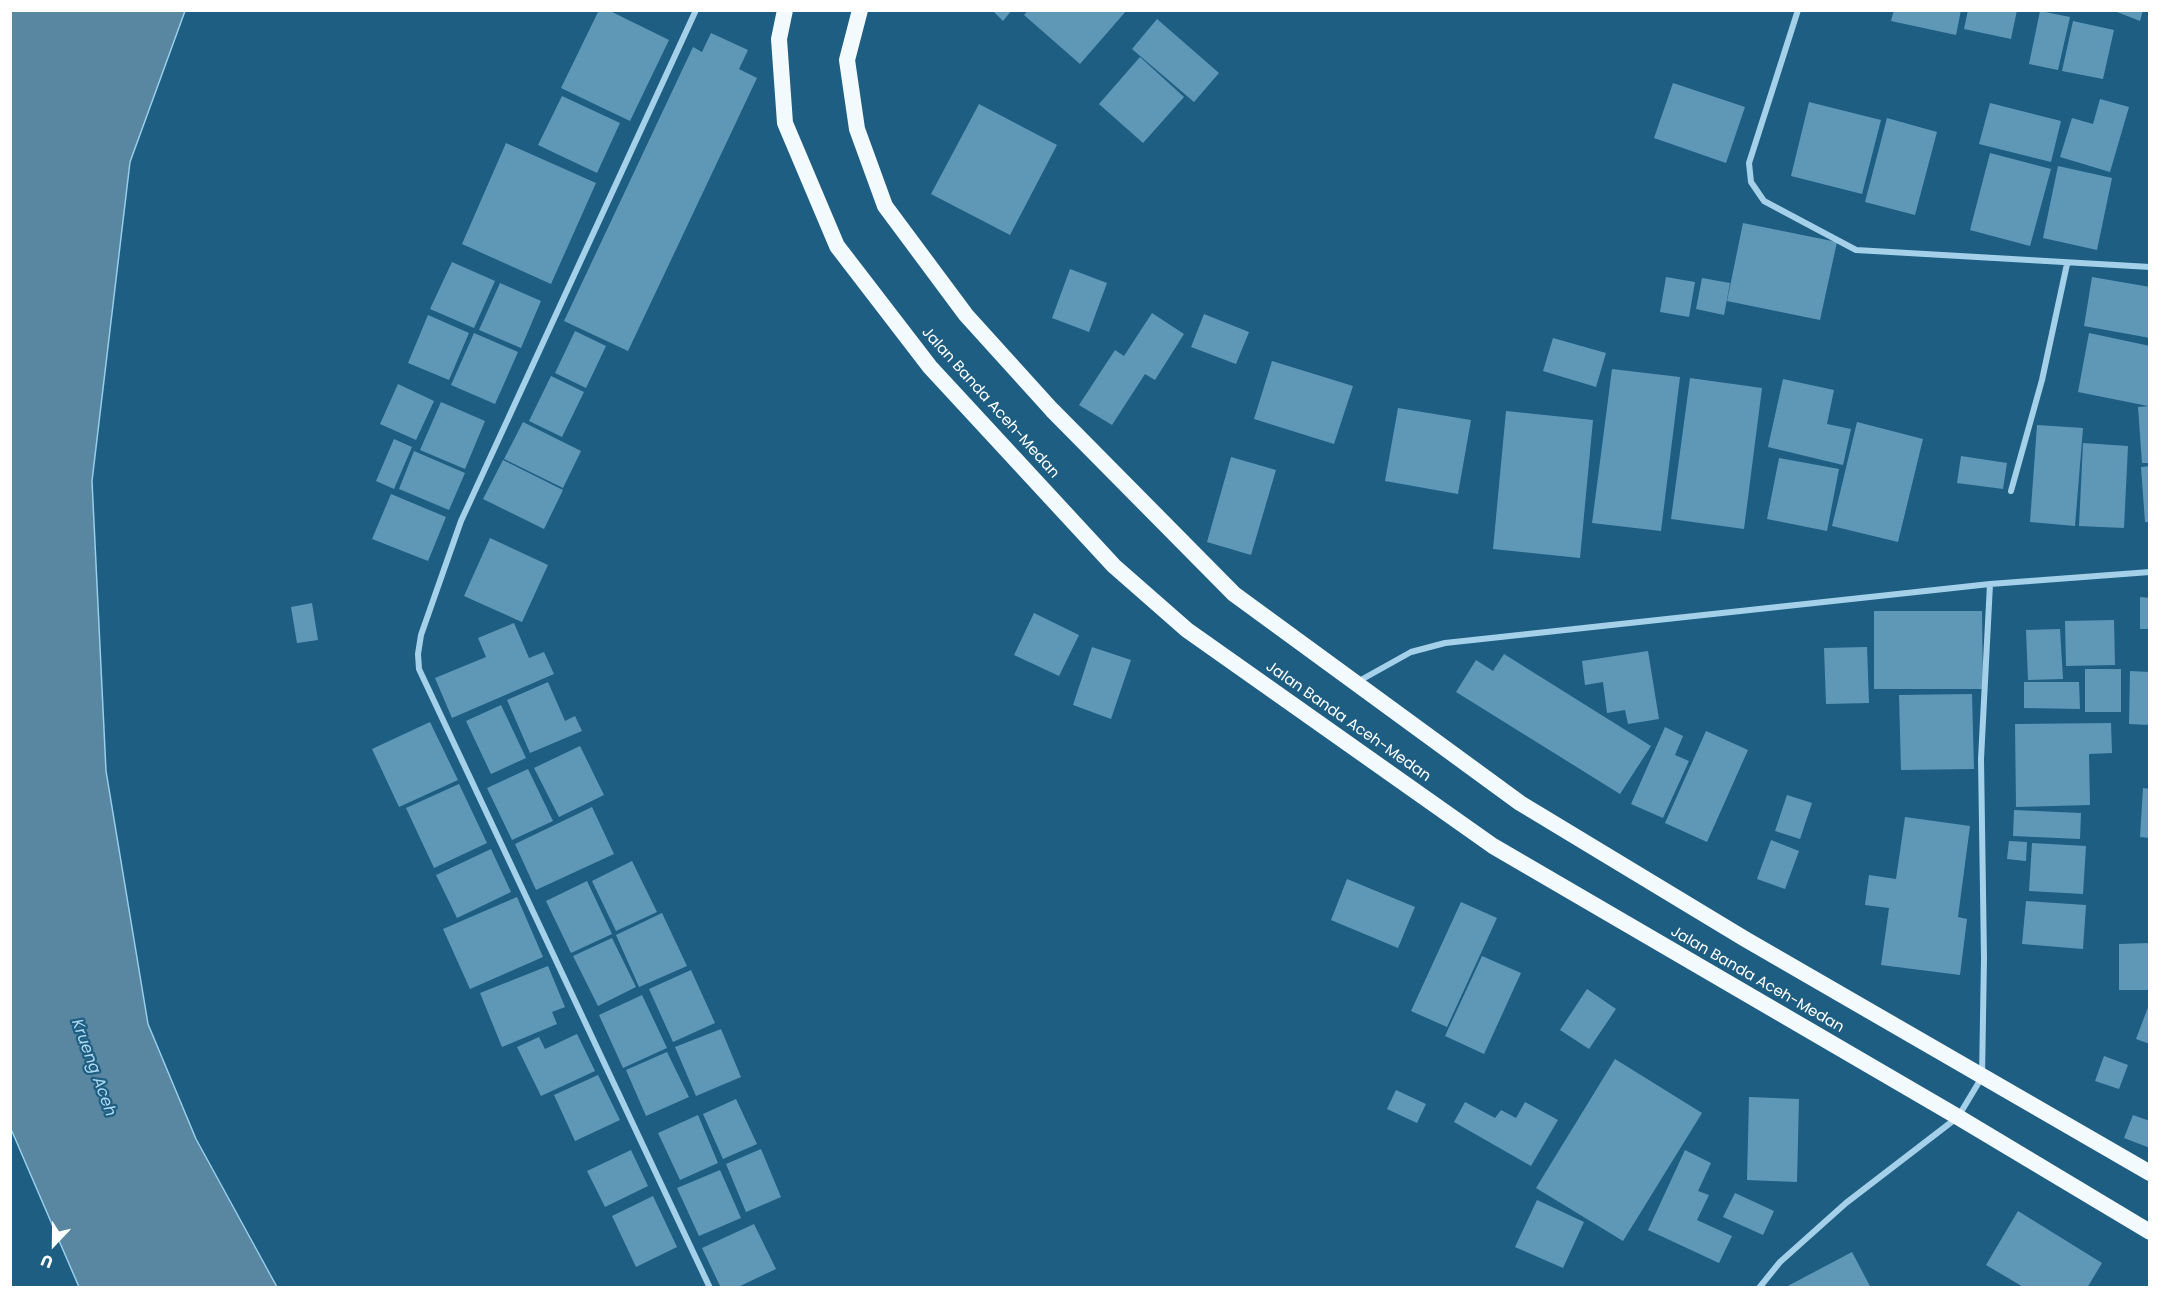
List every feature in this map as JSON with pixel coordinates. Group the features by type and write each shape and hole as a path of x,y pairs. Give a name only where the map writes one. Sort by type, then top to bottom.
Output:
{"highway":[{"name":"Jalan Banda Aceh-Medan","path":"785,10 779,39 785,123 837,246 930,367 1114,566 1187,630 1493,846 2150,1232"},
{"name":"Jalan Banda Aceh-Medan","path":"860,10 847,60 857,129 885,206 966,315 1060,418 1234,594 1520,803 1745,939 2150,1173"}],"street":[{"path":"696,10 461,521 421,635 418,669 710,1287"},
{"path":"1798,10 1749,163 1751,182 1764,201 1856,250 2150,267"},
{"path":"2011,490 2042,380 2067,264"},
{"path":"1356,683 1411,652 1444,643 1990,584 2150,572"},
{"path":"1759,1287 1780,1262 1846,1203 1958,1118 1982,1077 1984,958 1981,759 1990,584"}],"water":[{"name":"Krueng Aceh","path":"10,11 185,11 130,162 92,481 106,771 148,1024 196,1139 277,1287 79,1287 11,1129"}],"building":[{"path":"599,10 608,10 669,40 630,121 561,88"},
{"path":"992,10 1012,10 1003,21"},
{"path":"1028,10 1127,10 1080,64 1024,15"},
{"path":"1894,10 1961,10 1956,35 1891,21"},
{"path":"1968,10 2017,10 2011,39 1964,29"},
{"path":"2112,10 2143,10 2140,21"},
{"path":"2040,11 2070,17 2058,70 2029,64"},
{"path":"1157,19 1219,73 1194,102 1132,49"},
{"path":"2073,21 2114,30 2103,79 2062,71"},
{"path":"711,33 748,50 739,69 757,78 628,351 564,321 693,47 702,52"},
{"path":"1140,57 1184,97 1143,143 1099,104"},
{"path":"1673,83 1745,107 1726,163 1654,138"},
{"path":"562,96 620,123 597,173 538,145"},
{"path":"2100,99 2129,107 2110,172 2060,157 2072,118 2093,124"},
{"path":"1809,102 1881,120 1862,194 1791,176"},
{"path":"1990,103 2061,121 2051,162 1979,144"},
{"path":"979,104 1057,145 1010,235 931,194"},
{"path":"1887,118 1937,132 1915,215 1865,202"},
{"path":"506,143 596,183 551,284 462,244"},
{"path":"1990,153 2051,169 2030,246 1970,230"},
{"path":"2058,166 2112,178 2097,250 2043,238"},
{"path":"1743,223 1837,242 1820,320 1727,301"},
{"path":"452,262 495,281 474,328 430,309"},
{"path":"1070,269 1107,283 1089,332 1052,318"},
{"path":"1666,277 1695,282 1689,317 1660,312"},
{"path":"2092,277 2150,287 2150,338 2084,326"},
{"path":"1702,278 1730,283 1724,315 1696,309"},
{"path":"500,283 541,301 521,348 479,330"},
{"path":"1152,313 1184,334 1155,380 1145,374 1112,425 1079,405 1115,350 1124,356"},
{"path":"1204,314 1249,332 1236,364 1191,347"},
{"path":"428,315 469,333 449,380 408,363"},
{"path":"575,331 606,346 586,388 555,373"},
{"path":"474,333 518,352 495,404 451,385"},
{"path":"2089,333 2150,346 2148,406 2078,392"},
{"path":"1553,338 1606,353 1596,387 1543,371"},
{"path":"1272,361 1353,386 1334,444 1254,419"},
{"path":"1612,369 1680,377 1661,531 1592,523"},
{"path":"551,376 584,392 562,437 529,421"},
{"path":"1690,378 1762,388 1744,529 1671,519"},
{"path":"1783,379 1834,390 1827,424 1851,429 1843,465 1768,447"},
{"path":"398,384 434,401 416,440 380,424"},
{"path":"441,402 485,421 465,469 420,450"},
{"path":"2150,406 2150,463 2142,463 2138,407"},
{"path":"1398,408 1471,420 1458,494 1385,481"},
{"path":"1506,411 1593,420 1580,558 1493,549"},
{"path":"523,422 581,451 563,488 504,459"},
{"path":"1857,422 1923,439 1898,542 1832,526"},
{"path":"2037,425 2083,428 2075,526 2030,522"},
{"path":"394,439 412,447 394,489 376,481"},
{"path":"2083,443 2128,446 2124,528 2079,526"},
{"path":"414,451 465,473 449,510 399,489"},
{"path":"1961,456 2007,463 2003,489 1957,483"},
{"path":"1231,457 1276,470 1251,555 1207,542"},
{"path":"1779,458 1839,469 1827,531 1767,519"},
{"path":"503,460 563,490 544,529 483,499"},
{"path":"2150,466 2150,522 2145,522 2141,467"},
{"path":"391,494 446,517 428,561 372,539"},
{"path":"490,538 548,565 522,622 464,596"},
{"path":"2140,597 2150,598 2150,629 2140,629"},
{"path":"312,603 318,640 297,643 291,607"},
{"path":"1874,611 1982,611 1983,689 1874,689"},
{"path":"1034,613 1079,635 1059,676 1014,655"},
{"path":"2114,620 2115,665 2066,666 2065,621"},
{"path":"514,623 529,658 544,652 554,674 452,718 435,678 486,657 478,638"},
{"path":"2060,629 2063,679 2028,680 2026,630"},
{"path":"1092,647 1131,660 1111,719 1073,705"},
{"path":"1867,647 1869,703 1826,704 1824,648"},
{"path":"1648,651 1659,719 1628,724 1625,710 1607,713 1603,682 1585,685 1582,661"},
{"path":"1504,654 1651,746 1620,794 1456,692 1476,660 1493,671"},
{"path":"2085,669 2121,669 2121,712 2085,712"},
{"path":"2130,671 2150,672 2150,725 2129,724"},
{"path":"548,682 565,721 575,716 582,731 530,753 507,700"},
{"path":"2024,682 2079,682 2080,709 2024,708"},
{"path":"1972,694 1974,769 1901,770 1899,695"},
{"path":"501,705 526,758 491,774 466,721"},
{"path":"430,722 458,780 399,807 372,749"},
{"path":"2111,723 2112,753 2089,754 2090,805 2016,807 2015,724"},
{"path":"1665,727 1683,736 1675,755 1689,761 1663,818 1631,804"},
{"path":"1706,731 1748,750 1707,842 1665,823"},
{"path":"580,746 604,795 559,817 534,768"},
{"path":"528,769 553,821 512,840 487,788"},
{"path":"459,784 487,843 434,868 406,808"},
{"path":"2143,788 2150,789 2150,838 2140,837"},
{"path":"1787,795 1812,803 1800,839 1775,831"},
{"path":"592,807 614,854 536,890 515,844"},
{"path":"2014,810 2081,813 2080,839 2013,836"},
{"path":"1905,817 1970,826 1958,917 1967,919 1960,975 1881,965 1889,908 1865,905 1869,875 1896,879"},
{"path":"1771,840 1799,851 1785,889 1757,879"},
{"path":"2009,841 2027,842 2026,861 2007,859"},
{"path":"2032,843 2086,846 2083,894 2029,891"},
{"path":"491,849 511,892 457,918 436,875"},
{"path":"632,861 657,912 616,931 592,881"},
{"path":"1347,879 1415,907 1398,948 1331,920"},
{"path":"587,881 612,934 571,953 546,901"},
{"path":"517,897 543,957 470,989 443,929"},
{"path":"2026,901 2086,905 2083,949 2022,944"},
{"path":"1461,902 1497,918 1447,1027 1411,1011"},
{"path":"662,913 687,966 639,987 616,935"},
{"path":"612,938 636,987 598,1006 573,956"},
{"path":"2150,943 2150,990 2119,990 2119,944"},
{"path":"1482,956 1521,973 1484,1054 1445,1036"},
{"path":"548,966 565,1007 552,1012 557,1024 502,1047 480,993"},
{"path":"691,970 715,1023 673,1042 649,989"},
{"path":"1587,989 1616,1009 1589,1049 1560,1030"},
{"path":"642,995 667,1048 623,1068 599,1015"},
{"path":"2150,1002 2150,1044 2136,1039"},
{"path":"721,1029 741,1077 696,1096 675,1047"},
{"path":"577,1034 595,1071 541,1096 517,1047 539,1037 545,1049"},
{"path":"667,1052 689,1097 646,1116 626,1070"},
{"path":"2104,1056 2128,1065 2119,1089 2095,1081"},
{"path":"1615,1059 1702,1113 1623,1241 1536,1188"},
{"path":"598,1075 620,1120 575,1141 554,1095"},
{"path":"1396,1090 1426,1104 1417,1123 1387,1109"},
{"path":"1749,1097 1799,1099 1797,1182 1747,1180"},
{"path":"736,1099 757,1144 723,1159 703,1114"},
{"path":"1465,1102 1495,1118 1501,1110 1516,1118 1525,1102 1558,1120 1531,1166 1454,1122"},
{"path":"698,1115 718,1163 680,1180 658,1133"},
{"path":"2133,1115 2150,1121 2150,1148 2124,1138"},
{"path":"761,1149 781,1197 746,1212 726,1164"},
{"path":"631,1150 648,1186 605,1207 587,1171"},
{"path":"1685,1150 1711,1163 1698,1191 1709,1195 1697,1220 1732,1236 1719,1263 1648,1230"},
{"path":"720,1170 741,1218 699,1236 677,1188"},
{"path":"1735,1193 1774,1211 1763,1235 1723,1217"},
{"path":"653,1196 677,1247 636,1267 612,1216"},
{"path":"1537,1200 1584,1222 1563,1268 1515,1247"},
{"path":"2018,1211 2102,1263 2087,1288 2025,1288 1986,1265"},
{"path":"754,1224 776,1269 736,1288 721,1288 702,1248"},
{"path":"1852,1252 1871,1288 1784,1288"}]}
